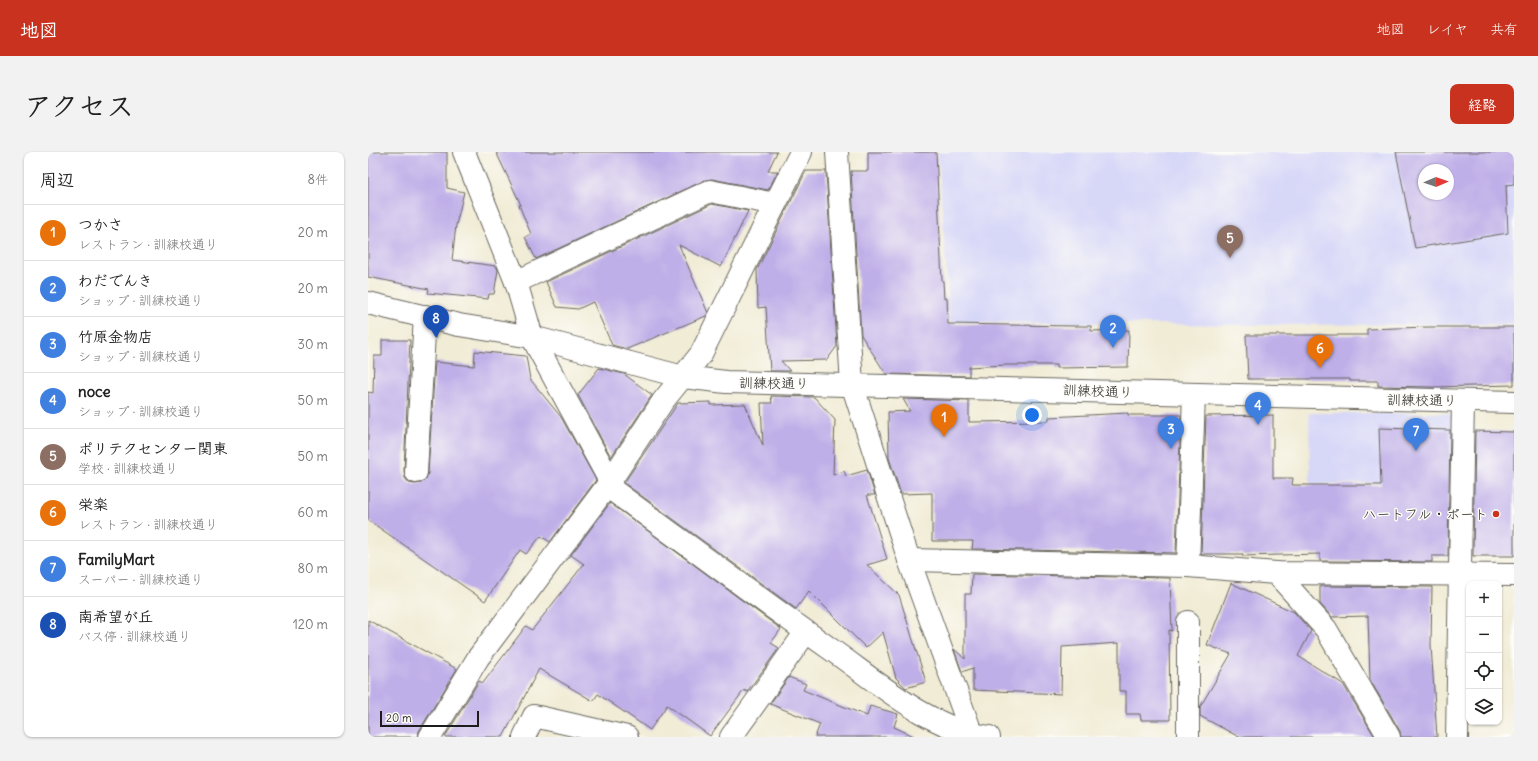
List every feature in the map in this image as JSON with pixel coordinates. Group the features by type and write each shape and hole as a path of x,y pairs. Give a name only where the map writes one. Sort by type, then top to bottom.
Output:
{"street":[{"path":"464,152 516,282 532,337 608,484 806,632 923,714 980,736"},
{"path":"430,737 478,658 608,484 663,401 701,354 800,152"},
{"path":"837,152 852,384 909,560 980,736"},
{"path":"516,282 710,191 775,204"},
{"name":"訓練校通り","path":"368,303 459,325 532,337 683,377 726,382 1514,402"},
{"path":"416,472 425,316"},
{"path":"1188,566 1194,394"},
{"path":"1457,737 1463,401"},
{"path":"909,560 1188,566 1276,573 1514,575"},
{"path":"1276,573 1326,629 1389,737"},
{"path":"1188,622 1188,737"},
{"path":"731,737 806,632"},
{"path":"524,737 534,716 628,737"}],"shaded area":[{"path":"938,152 1514,152 1514,324 1245,325 950,322"},
{"path":"1309,413 1449,413 1456,421 1456,482 1310,484"}],"building":[{"path":"368,152 447,152 447,188 464,192 456,225 452,260 496,266 498,270 494,294 489,294 488,299 428,293 429,289 368,277"},
{"path":"496,152 777,152 768,171 778,171 768,190 712,179 705,180 536,259 525,237 531,234 519,205 521,205"},
{"path":"868,152 936,152 942,281 944,299 947,298 948,324 1091,326 1091,331 1129,330 1128,367 1056,368 1056,365 1005,365 969,367 969,376 886,374 861,335 851,171 868,171"},
{"path":"1396,152 1514,152 1514,184 1506,185 1508,233 1415,248"},
{"path":"806,171 826,171 837,346 827,360 781,361 790,371 770,371 766,307 758,308 757,270"},
{"path":"712,204 748,211 721,267 679,245 708,313 706,316 627,349 612,345 593,302 578,309 557,307 546,282"},
{"path":"1514,327 1514,385 1432,387 1378,386 1378,381 1350,381 1350,379 1248,379 1246,335 1367,335 1367,329"},
{"path":"382,340 410,340 404,471 405,478 409,483 421,483 426,479 428,473 435,362 474,366 475,351 526,356 530,379 561,417 596,480 550,542 541,536 526,554 520,550 485,601 368,520 368,392 373,393 374,356 382,356"},
{"path":"599,368 624,374 652,395 611,457 578,395"},
{"path":"771,396 814,397 835,420 833,475 844,471 846,476 867,470 875,495 867,495 887,559 867,565 899,595 926,682 906,688 896,678 883,632 866,648 809,591 796,609 624,483 678,403 711,402 711,405 745,404 763,446 761,403 772,403"},
{"path":"903,399 969,401 969,422 1049,421 1049,417 1128,413 1128,415 1181,415 1176,553 972,549 973,541 932,541 932,493 901,494 889,458 888,412 910,411"},
{"path":"1273,415 1273,478 1293,478 1292,485 1381,485 1379,428 1450,430 1448,556 1432,556 1432,562 1320,561 1320,554 1242,556 1243,554 1201,554 1206,416"},
{"path":"1475,431 1514,432 1514,556 1473,556"},
{"path":"610,503 781,629 771,643 779,648 747,692 744,690 710,736 667,705 650,730 598,694 593,701 539,669 503,737 445,737 479,681 483,683 526,626 532,630 584,564 571,555"},
{"path":"972,574 1170,578 1172,631 1169,630 1170,720 1141,720 1140,714 1126,714 1126,691 1119,691 1119,643 1062,647 1061,694 973,690 973,668 962,672 954,649 965,659 965,594 971,594"},
{"path":"1231,583 1294,612 1311,631 1298,656 1343,684 1375,737 1239,737 1200,716 1200,707 1231,654 1207,645"},
{"path":"1320,586 1432,587 1431,645 1437,737 1401,737 1400,731 1370,680 1368,616 1332,617 1320,604"},
{"path":"368,620 457,669 419,731 418,737 368,737"},
{"path":"789,677 806,684 803,690 867,716 870,706 898,714 894,727 916,737 815,737 820,724 770,704"}],"place":[{"name":"ポリテクセンター関東","path":"1230,258"},
{"name":"南希望が丘","path":"436,338"},
{"name":"わだでんき","path":"1113,348"},
{"name":"栄楽","path":"1320,368"},
{"name":"noce","path":"1258,425"},
{"name":"つかさ","path":"944,437"},
{"name":"竹原金物店","path":"1171,449"},
{"name":"FamilyMart","path":"1416,451"},
{"name":"ハートフル・ポート","path":"1496,514"}]}
